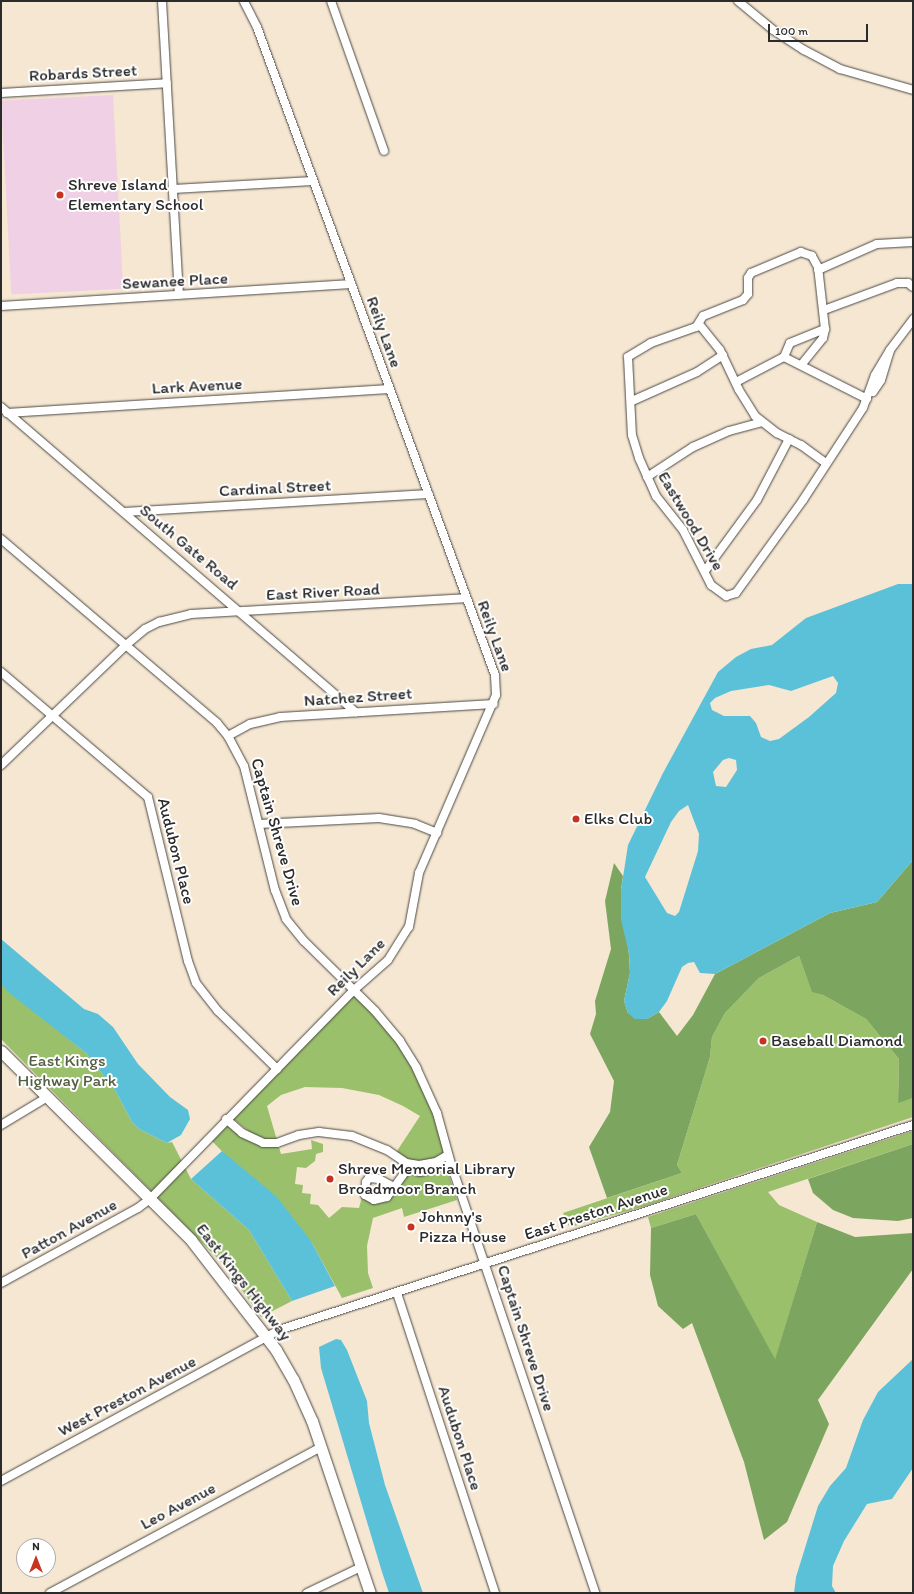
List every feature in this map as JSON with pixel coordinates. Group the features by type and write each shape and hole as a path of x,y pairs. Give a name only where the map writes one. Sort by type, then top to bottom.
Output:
{"main road":[{"name":"East Kings Highway","path":"1,1051 46,1098 150,1199 214,1267 266,1336 297,1386 321,1447 370,1593"}],"street":[{"path":"162,1 179,295"},
{"name":"Reily Lane","path":"150,1199 228,1117 354,990 388,960 403,939 411,920 419,873 494,704 496,690 495,675 465,598 257,27 244,1"},
{"path":"331,1 384,151"},
{"path":"738,1 773,30 804,50 840,68 913,90"},
{"name":"Robards Street","path":"1,93 167,83"},
{"path":"173,189 313,181"},
{"path":"818,270 877,244 913,242"},
{"name":"Eastwood Drive","path":"825,329 824,310 818,270 812,256 801,252 763,266 749,275 749,291 743,300 703,316 696,327 651,343 628,356 632,401 632,435 647,477 656,496 683,530 715,590 726,596 735,595 826,463 881,380 890,350 913,319"},
{"path":"824,310 897,283 908,283 913,287"},
{"name":"Sewanee Place","path":"1,306 351,284"},
{"path":"699,324 723,355 750,410 762,422 826,463"},
{"path":"736,382 784,357 790,343 825,329 824,338 802,364"},
{"path":"632,401 697,372 723,355"},
{"path":"784,357 802,364 867,399"},
{"name":"Lark Avenue","path":"4,410 389,389"},
{"name":"South Gate Road","path":"4,410 242,612 356,712"},
{"path":"647,477 693,447 728,432 762,422"},
{"path":"705,571 757,500 789,439"},
{"name":"Cardinal Street","path":"124,512 428,494"},
{"name":"Captain Shreve Drive","path":"1,540 217,723 228,736 244,766 275,890 286,919 304,941 386,1023 416,1067 437,1113 448,1155 486,1263 595,1593"},
{"name":"East River Road","path":"1,765 126,645 145,629 174,617 465,598"},
{"name":"Audubon Place","path":"1,672 148,797 188,962 196,983 218,1011 277,1069"},
{"name":"Natchez Street","path":"228,736 267,719 494,704"},
{"path":"259,824 379,818 415,824 437,833"},
{"path":"1,1126 46,1098"},
{"path":"228,1117 242,1133 263,1143 277,1143 299,1135 319,1132 352,1136 387,1150 414,1170 428,1171 451,1164"},
{"name":"East Preston Avenue","path":"266,1336 913,1125"},
{"path":"408,1165 436,1162 448,1155"},
{"path":"394,1187 408,1165"},
{"name":"Patton Avenue","path":"1,1283 138,1208 150,1199"},
{"name":"Audubon Place","path":"396,1293 495,1593"},
{"name":"West Preston Avenue","path":"1,1481 266,1336"},
{"name":"Leo Avenue","path":"50,1593 321,1447"},
{"path":"307,1593 361,1567"}],"shaded area":[{"name":"Shreve Island Elementary School","path":"113,95 123,289 11,295 1,101"}],"green space":[{"path":"913,860 913,1098 898,1103 899,1059 866,1019 823,995 812,992 799,956 759,978 725,1013 712,1037 710,1057 677,1165 682,1173 607,1198 589,1147 610,1112 614,1081 590,1034 596,1014 595,1001 611,949 605,901 614,863 623,876 621,890 630,973 624,1001 628,1013 647,1019 659,1012 677,1036 693,1015 715,974 830,913 877,902"},
{"path":"799,956 812,991 823,995 866,1019 899,1059 898,1102 913,1098 913,1117 645,1206 571,1227 568,1225 563,1213 682,1173 677,1165 710,1057 712,1037 725,1013 759,978"},
{"name":"East Kings Highway Park","path":"1,984 86,1053 115,1090 132,1122 139,1129 167,1143 172,1142 191,1179 249,1230 292,1301 261,1317 223,1264 1,1039"},
{"path":"354,990 400,1041 443,1132 443,1156 419,1165 398,1158 397,1151 420,1116 403,1106 379,1095 342,1088 305,1087 281,1095 267,1106 281,1154 312,1149 311,1140 323,1144 323,1152 316,1154 315,1161 306,1168 297,1167 295,1184 303,1185 302,1193 311,1194 310,1204 318,1205 329,1218 342,1207 359,1208 362,1197 382,1200 409,1167 446,1166 457,1200 404,1217 402,1208 373,1218 367,1246 368,1273 373,1288 342,1298 312,1243 209,1138 226,1119 232,1125 252,1134 230,1116"},
{"path":"913,1131 913,1144 768,1192 779,1205 817,1222 775,1360 696,1214 651,1228 648,1217"},
{"path":"913,1144 913,1218 898,1221 853,1218 833,1210 813,1193 808,1179"},
{"path":"696,1214 775,1359 817,1222 855,1237 913,1233 913,1269 818,1400 829,1424 787,1522 764,1540 744,1462 692,1323 683,1329 658,1306 650,1275 651,1228"}],"water":[{"path":"898,584 913,584 913,860 877,902 830,913 715,974 700,973 694,962 688,963 682,967 667,1001 659,1012 647,1019 635,1019 628,1013 624,1001 630,973 629,953 621,920 621,890 628,845 663,773 718,672 736,657 751,649 772,645 806,618","holes":["833,676 838,683 836,693 809,717 779,739 770,741 761,737 756,723 750,716 724,716 712,710 710,703 715,698 731,691 769,685 791,691","729,758 736,760 737,770 726,787 716,786 713,772 723,760","688,805 699,834 698,851 679,912 675,916 667,913 645,877 671,822 679,811"]},
{"path":"1,939 84,1009 98,1014 113,1027 138,1064 170,1097 188,1110 190,1119 181,1135 167,1143 139,1129 132,1122 115,1090 86,1053 8,992 1,984"},
{"path":"222,1151 277,1197 311,1241 335,1286 292,1301 249,1230 191,1179"},
{"path":"336,1339 341,1340 347,1350 367,1401 369,1423 385,1485 423,1593 389,1593 321,1368 319,1347"},
{"path":"913,1359 913,1468 892,1499 867,1504 844,1541 833,1566 832,1586 836,1593 794,1593 796,1577 818,1506 830,1486 846,1468 863,1420 878,1392"}],"place":[{"name":"Shreve Island Elementary School","path":"60,195"},
{"name":"Elks Club","path":"576,819"},
{"name":"Baseball Diamond","path":"763,1041"},
{"name":"Shreve Memorial Library Broadmoor Branch","path":"330,1179"},
{"name":"Johnny's Pizza House","path":"411,1227"}]}
